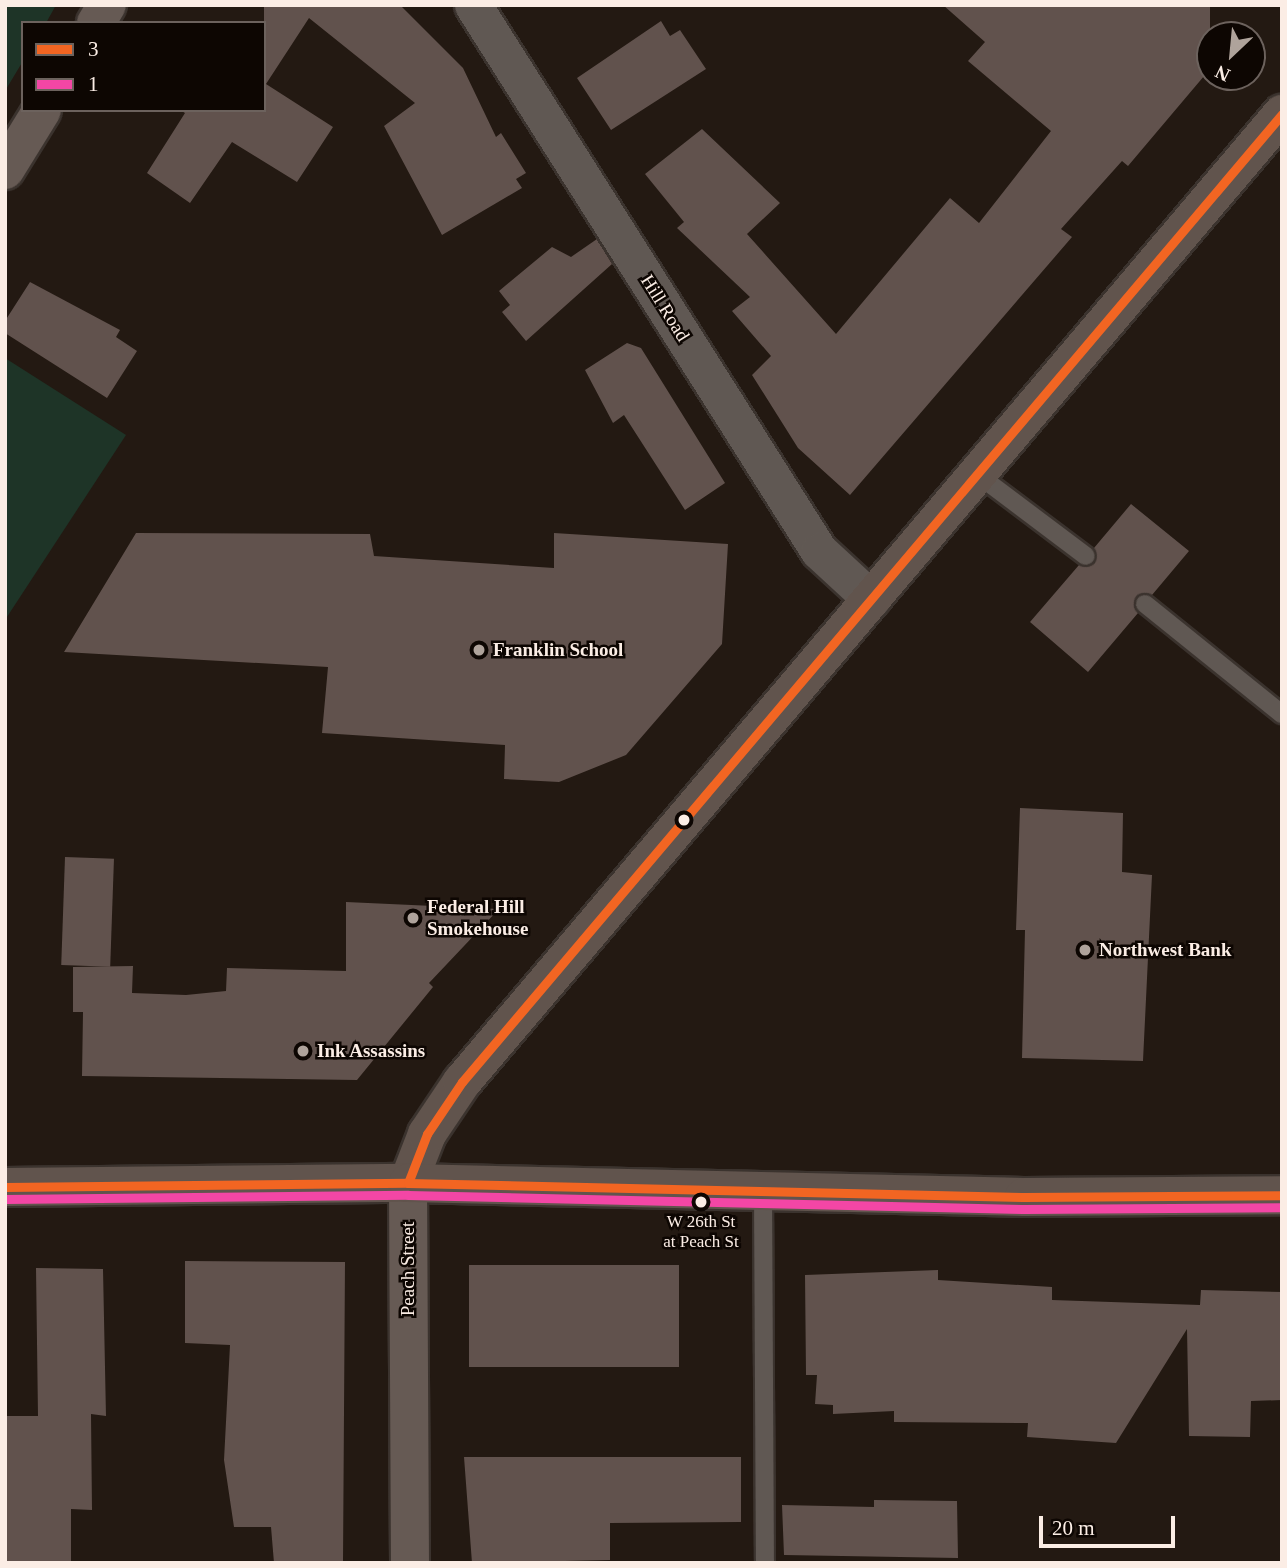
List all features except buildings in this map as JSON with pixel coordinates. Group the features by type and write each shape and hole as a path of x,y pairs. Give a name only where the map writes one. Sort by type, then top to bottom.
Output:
{"main road":[{"path":"97,21 107,5"},
{"path":"5,170 41,112"},
{"name":"Peach Street","path":"410,1563 408,1183 427,1134 455,1090 1282,114"},
{"path":"5,1187 408,1183 764,1191 1282,1195"}],"street":[{"name":"Hill Road","path":"473,5 819,551 871,599"}],"lane":[{"path":"977,474 1086,556"},
{"path":"1145,604 1282,714"},
{"path":"764,1191 765,1563"}],"green space":[{"path":"5,5 56,5 47,21 21,21 21,64 5,91"},
{"path":"5,358 126,435 5,620"}],"transit line":[{"name":"3","path":"408,1183 427,1134 462,1082 1282,114"},
{"name":"3","path":"5,1187 408,1183 1024,1197 1282,1195"},
{"name":"1","path":"5,1199 408,1195 1024,1209 1282,1207"}],"place":[{"name":"Franklin School","path":"479,650"},
{"name":"Federal Hill Smokehouse","path":"413,918"},
{"name":"Northwest Bank","path":"1085,950"},
{"name":"Ink Assassins","path":"303,1051"},
{"name":"W 26th St at Peach St","path":"701,1202"}]}
